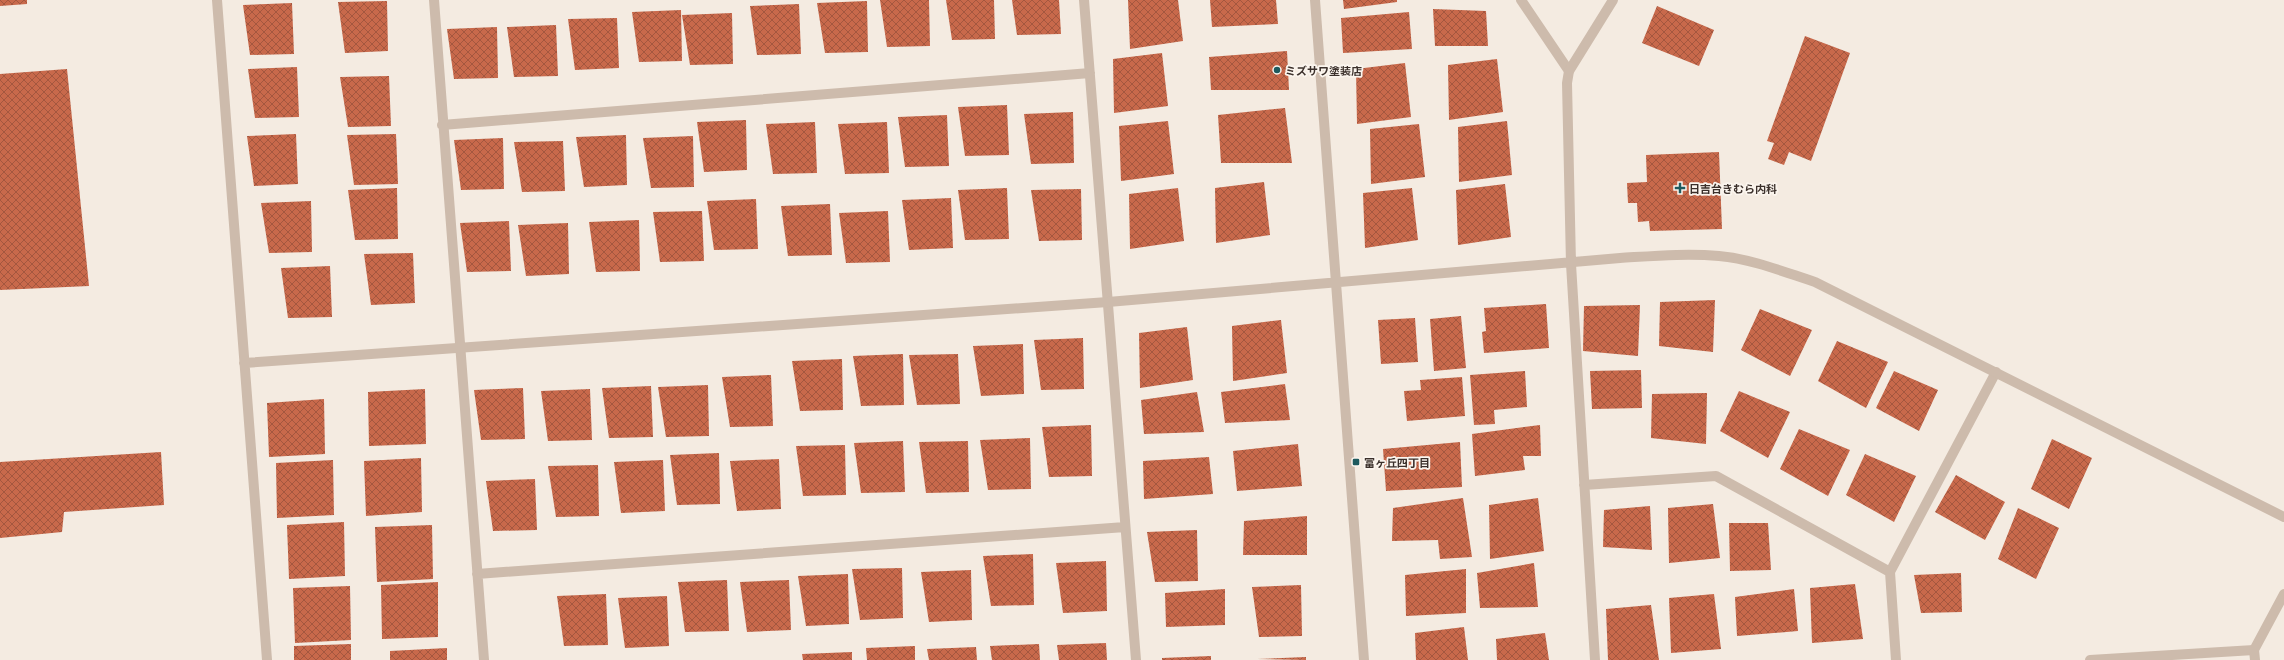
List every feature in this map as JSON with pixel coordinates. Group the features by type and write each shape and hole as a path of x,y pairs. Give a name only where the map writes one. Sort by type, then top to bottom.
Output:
{"street":[{"path":"216,0 268,660"},
{"path":"434,0 442,125 484,660"},
{"path":"1084,0 1136,660"},
{"path":"1315,0 1364,660"},
{"path":"1521,0 1569,70"},
{"path":"1595,660 1572,264 1566,95 1569,70 1613,0"},
{"path":"442,125 1090,74"},
{"path":"244,363 460,349 1108,302 1336,282 1572,264 1620,258 1679,255 1720,256 1752,263 1815,282 2284,517"},
{"path":"1896,660 1890,572 1996,372"},
{"path":"1584,485 1716,476 1890,572"},
{"path":"477,574 1125,527"},
{"path":"2090,660 2255,655 2284,594"}],"building":[{"path":"0,0 27,0 27,4 0,6"},
{"path":"880,0 929,0 930,46 887,47"},
{"path":"946,0 994,0 995,39 952,40"},
{"path":"1012,0 1059,0 1061,34 1017,35"},
{"path":"1128,0 1178,0 1183,41 1130,49"},
{"path":"1210,0 1276,0 1278,24 1212,27"},
{"path":"1343,0 1397,0 1397,2 1344,9"},
{"path":"387,1 388,51 345,53 338,2"},
{"path":"867,1 868,52 825,53 817,3"},
{"path":"292,3 294,54 250,55 243,5"},
{"path":"799,4 801,54 757,55 750,6"},
{"path":"1657,6 1714,30 1699,66 1642,43"},
{"path":"1433,9 1486,11 1488,46 1435,46"},
{"path":"681,10 682,61 639,62 632,12"},
{"path":"1409,12 1412,49 1343,53 1341,18"},
{"path":"732,13 733,64 690,65 682,15"},
{"path":"617,18 619,68 575,70 568,19"},
{"path":"556,25 558,76 514,77 507,27"},
{"path":"497,27 498,78 454,79 447,29"},
{"path":"1805,36 1850,53 1811,161 1789,152 1784,165 1768,159 1774,143 1767,141"},
{"path":"1287,51 1289,90 1211,90 1209,57"},
{"path":"1162,53 1168,106 1114,113 1113,59"},
{"path":"1497,59 1503,112 1449,120 1448,65"},
{"path":"1405,63 1411,117 1357,124 1356,69"},
{"path":"297,67 299,117 255,118 248,69"},
{"path":"67,69 89,286 0,290 0,74"},
{"path":"389,76 391,126 348,127 340,77"},
{"path":"1007,105 1009,155 965,156 958,107"},
{"path":"1285,108 1292,163 1221,163 1218,115"},
{"path":"1073,112 1074,163 1031,164 1024,114"},
{"path":"947,115 949,166 905,167 898,117"},
{"path":"746,120 747,170 704,172 697,122"},
{"path":"1168,121 1174,174 1121,181 1119,126"},
{"path":"1507,121 1512,175 1459,182 1458,127"},
{"path":"815,122 817,173 773,174 766,124"},
{"path":"887,122 889,173 845,174 838,124"},
{"path":"1419,124 1425,177 1371,184 1370,129"},
{"path":"296,134 298,184 254,186 247,136"},
{"path":"396,134 398,184 354,185 347,135"},
{"path":"626,135 627,185 584,187 576,137"},
{"path":"693,136 694,187 651,188 643,138"},
{"path":"503,138 504,189 461,190 454,140"},
{"path":"563,141 565,191 522,192 514,142"},
{"path":"1719,152 1722,229 1650,231 1649,221 1638,222 1637,203 1628,203 1627,183 1647,182 1646,155"},
{"path":"1264,182 1270,235 1216,243 1215,188"},
{"path":"1505,184 1511,237 1458,245 1456,190"},
{"path":"397,188 398,239 355,240 348,190"},
{"path":"1007,188 1009,239 965,240 958,190"},
{"path":"1178,188 1184,241 1130,249 1129,194"},
{"path":"1412,188 1418,240 1365,248 1363,193"},
{"path":"1081,189 1082,240 1039,241 1031,190"},
{"path":"951,198 953,248 909,250 902,200"},
{"path":"756,199 758,249 714,250 707,201"},
{"path":"311,201 312,252 269,253 261,203"},
{"path":"830,204 832,255 788,256 781,206"},
{"path":"702,211 704,261 660,262 653,212"},
{"path":"888,211 890,262 846,263 839,213"},
{"path":"639,220 640,271 596,272 589,222"},
{"path":"509,221 511,271 467,272 460,223"},
{"path":"568,223 569,274 526,276 518,225"},
{"path":"413,253 415,303 371,305 364,254"},
{"path":"330,266 332,317 288,318 281,268"},
{"path":"1715,300 1713,352 1659,346 1660,302"},
{"path":"1546,304 1549,348 1484,353 1482,332 1486,331 1484,308"},
{"path":"1640,305 1638,356 1583,351 1584,306"},
{"path":"1760,309 1812,330 1790,376 1741,350"},
{"path":"1461,316 1466,368 1434,371 1430,319"},
{"path":"1415,318 1418,362 1381,364 1378,320"},
{"path":"1281,320 1287,373 1233,381 1232,326"},
{"path":"1187,327 1193,380 1140,388 1139,333"},
{"path":"1083,338 1084,389 1041,390 1034,340"},
{"path":"1837,341 1888,362 1866,408 1818,381"},
{"path":"1023,344 1024,394 981,396 973,346"},
{"path":"903,354 904,405 861,406 853,356"},
{"path":"958,354 960,404 917,405 909,355"},
{"path":"842,359 843,410 800,411 792,361"},
{"path":"1641,370 1642,408 1592,409 1590,371"},
{"path":"1525,371 1527,407 1494,410 1495,424 1474,425 1470,375"},
{"path":"1894,371 1938,390 1919,431 1876,408"},
{"path":"771,375 773,426 730,427 722,377"},
{"path":"1462,377 1465,416 1407,421 1404,391 1421,390 1420,380"},
{"path":"1285,384 1290,420 1225,423 1221,392"},
{"path":"708,385 709,436 666,437 658,387"},
{"path":"651,386 653,437 609,438 602,388"},
{"path":"523,388 525,439 481,440 474,390"},
{"path":"425,389 426,444 369,446 368,392"},
{"path":"590,389 592,440 548,441 541,391"},
{"path":"1739,391 1790,412 1768,458 1720,431"},
{"path":"1197,392 1204,432 1144,434 1141,400"},
{"path":"1707,393 1706,444 1651,438 1652,394"},
{"path":"324,399 325,454 269,457 267,403"},
{"path":"1091,425 1092,476 1049,477 1042,427"},
{"path":"1540,425 1541,456 1523,456 1525,470 1475,476 1472,434"},
{"path":"1799,429 1850,450 1828,496 1780,469"},
{"path":"1030,438 1031,489 988,490 980,440"},
{"path":"2052,439 2092,458 2069,509 2031,489"},
{"path":"903,441 905,492 861,493 854,443"},
{"path":"968,441 969,492 926,493 919,442"},
{"path":"1460,442 1462,487 1386,491 1383,449"},
{"path":"1298,444 1302,486 1237,491 1233,451"},
{"path":"845,445 846,495 803,496 796,446"},
{"path":"161,452 164,505 64,512 62,532 0,538 0,462"},
{"path":"719,453 720,504 677,505 670,455"},
{"path":"1865,454 1916,476 1894,522 1846,495"},
{"path":"1209,457 1213,494 1144,499 1143,461"},
{"path":"421,458 422,512 366,516 364,461"},
{"path":"779,459 781,509 737,511 730,461"},
{"path":"333,460 334,515 277,518 276,463"},
{"path":"663,460 665,511 621,513 614,462"},
{"path":"598,465 599,516 556,517 548,466"},
{"path":"1956,475 2005,502 1985,540 1935,512"},
{"path":"535,479 537,530 493,531 486,481"},
{"path":"1463,498 1472,557 1440,559 1438,540 1392,541 1393,508"},
{"path":"1538,498 1544,551 1490,559 1489,505"},
{"path":"1713,504 1720,558 1669,563 1668,508"},
{"path":"1650,506 1652,550 1603,547 1604,510"},
{"path":"2018,508 2059,528 2036,579 1998,559"},
{"path":"1307,516 1307,555 1243,555 1244,521"},
{"path":"344,522 345,576 289,579 287,525"},
{"path":"1729,523 1768,523 1771,570 1730,571"},
{"path":"432,525 433,579 377,582 375,527"},
{"path":"1197,530 1198,581 1155,582 1147,532"},
{"path":"1033,554 1034,605 991,606 983,556"},
{"path":"1106,561 1107,611 1063,613 1056,563"},
{"path":"1534,563 1538,607 1480,608 1477,573"},
{"path":"902,568 903,618 860,620 852,569"},
{"path":"1466,569 1466,613 1406,616 1405,575"},
{"path":"971,570 972,620 929,622 921,572"},
{"path":"1961,573 1962,612 1921,613 1914,575"},
{"path":"848,574 849,624 806,626 798,576"},
{"path":"727,580 729,631 685,632 678,582"},
{"path":"789,580 791,630 747,632 740,582"},
{"path":"438,582 438,637 382,639 381,585"},
{"path":"1855,584 1863,639 1812,643 1810,588"},
{"path":"1301,585 1302,636 1259,637 1252,587"},
{"path":"350,586 351,640 295,643 293,588"},
{"path":"1225,589 1225,625 1166,627 1165,593"},
{"path":"1794,589 1798,631 1737,636 1735,597"},
{"path":"606,594 608,645 564,646 557,596"},
{"path":"1714,594 1721,649 1671,653 1669,598"},
{"path":"667,596 669,646 625,648 618,598"},
{"path":"1651,605 1659,660 1608,660 1606,609"},
{"path":"1464,627 1468,660 1416,660 1415,633"},
{"path":"1545,633 1549,660 1497,660 1496,639"},
{"path":"1106,643 1107,660 1059,660 1057,645"},
{"path":"351,644 351,660 294,660 294,646"},
{"path":"1039,644 1040,660 992,660 990,646"},
{"path":"915,646 915,660 867,660 866,648"},
{"path":"976,647 977,660 929,660 927,649"},
{"path":"447,648 447,660 390,660 390,651"},
{"path":"852,652 852,660 803,660 802,654"},
{"path":"1211,656 1211,660 1162,660 1162,658"},
{"path":"1306,657 1306,660 1257,659"}],"place":[{"name":"ミズサワ塗装店","path":"1277,70"},
{"name":"日吉台きむら内科","path":"1680,188"},
{"name":"富ヶ丘四丁目","path":"1356,462"}]}
